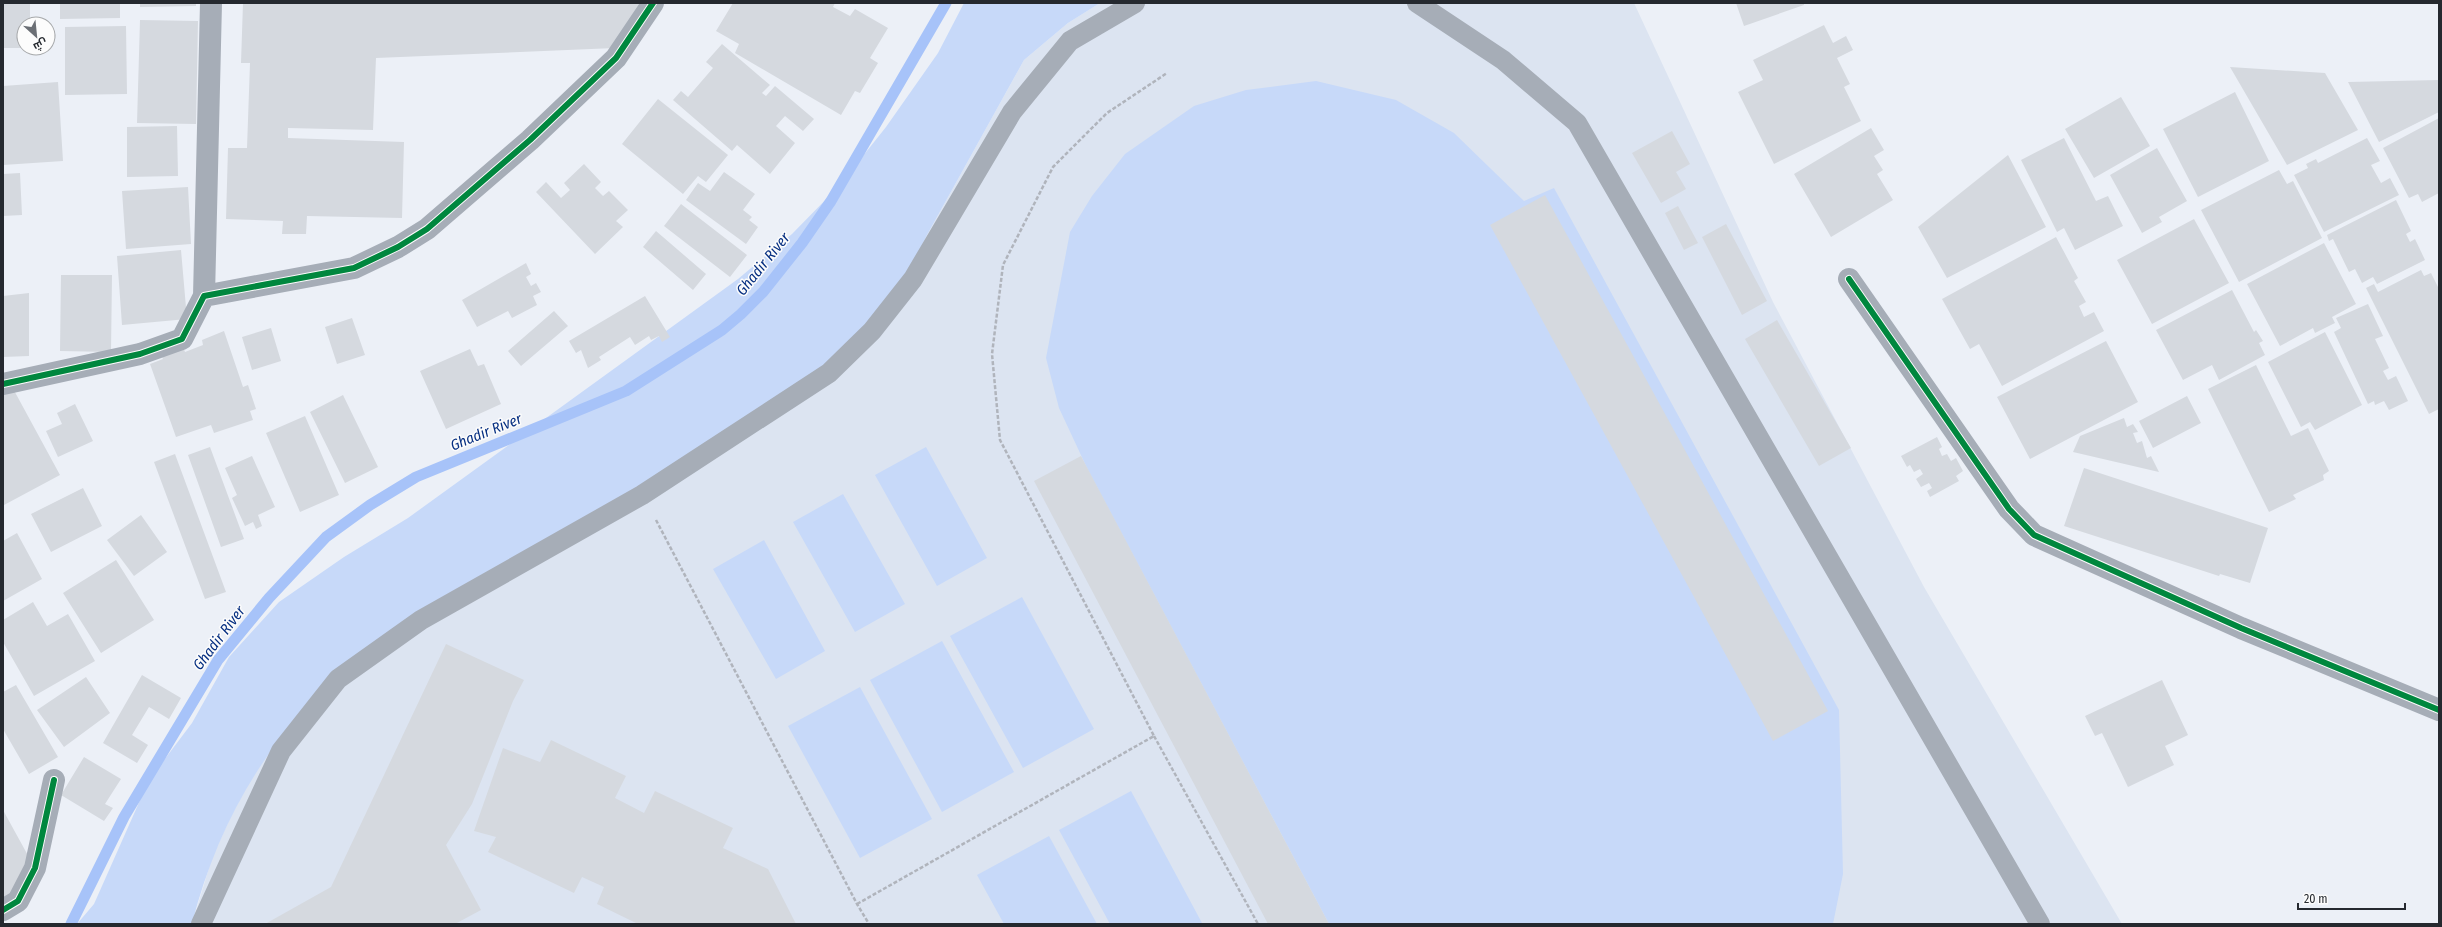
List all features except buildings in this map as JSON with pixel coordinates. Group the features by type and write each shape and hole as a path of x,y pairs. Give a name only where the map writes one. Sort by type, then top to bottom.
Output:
{"street":[{"path":"3,384 140,354 182,339 204,296 211,3"},
{"path":"204,296 354,268 398,248 427,229 452,209 524,145 616,58 653,3"},
{"path":"1849,279 2009,509 2034,535 2240,628 2439,710"},
{"path":"3,910 18,901 35,868 54,780"}],"lane":[{"path":"201,924 281,752 338,679 421,620 642,495 829,373 872,331 913,279 956,204 1017,106 1070,41 1135,3"},
{"path":"1417,3 1503,60 1577,123 2040,924"}],"path":[{"path":"1167,74 1107,113 1053,167 1003,265 992,354 1000,440 1154,736 1258,924"},
{"path":"642,495 857,904 869,924"},
{"path":"857,904 1154,736"}],"shaded area":[{"path":"964,3 1100,3 1068,23 1024,60 927,235 909,272 887,307 801,395 432,603 388,633 348,666 312,701 279,740 251,781 227,825 208,873 192,924 77,924 94,904 149,780 192,723 229,657 279,602 344,557 408,518 738,279 792,234 839,186 886,127 938,53"},
{"path":"1100,3 1634,3 1773,302 1924,587 2122,924 192,924 212,858 232,814 255,772 284,732 351,660 390,629 432,603 909,272 927,235 1024,60 1068,23"},
{"path":"1316,81 1396,100 1454,133 1524,201 1554,188 1839,710 1843,874 1833,924 1329,924 1087,468 1059,408 1046,358 1070,232 1092,196 1125,154 1194,106 1246,90"},
{"path":"926,447 987,558 937,586 875,475"},
{"path":"843,494 905,604 855,632 793,522"},
{"path":"764,540 825,651 776,679 713,569"},
{"path":"1022,597 1094,729 1023,768 950,636"},
{"path":"942,641 1014,772 942,812 870,680"},
{"path":"860,687 932,819 860,858 788,726"},
{"path":"1131,791 1202,923 1201,924 1110,924 1059,830"},
{"path":"1049,836 1097,924 1004,924 977,875"}],"waterway":[{"name":"Ghadir River","path":"71,924 124,817 218,660 269,598 326,537 370,505 416,477 626,391 722,330 741,314 763,292 802,243 831,201 946,3"}],"cycle path":[{"path":"3,384 140,354 182,339 204,296 354,268 398,247 427,229 530,140 616,58 653,3"},
{"path":"1849,279 2009,509 2034,535 2241,628 2439,710"},
{"path":"3,910 18,901 35,868 54,780"}]}
